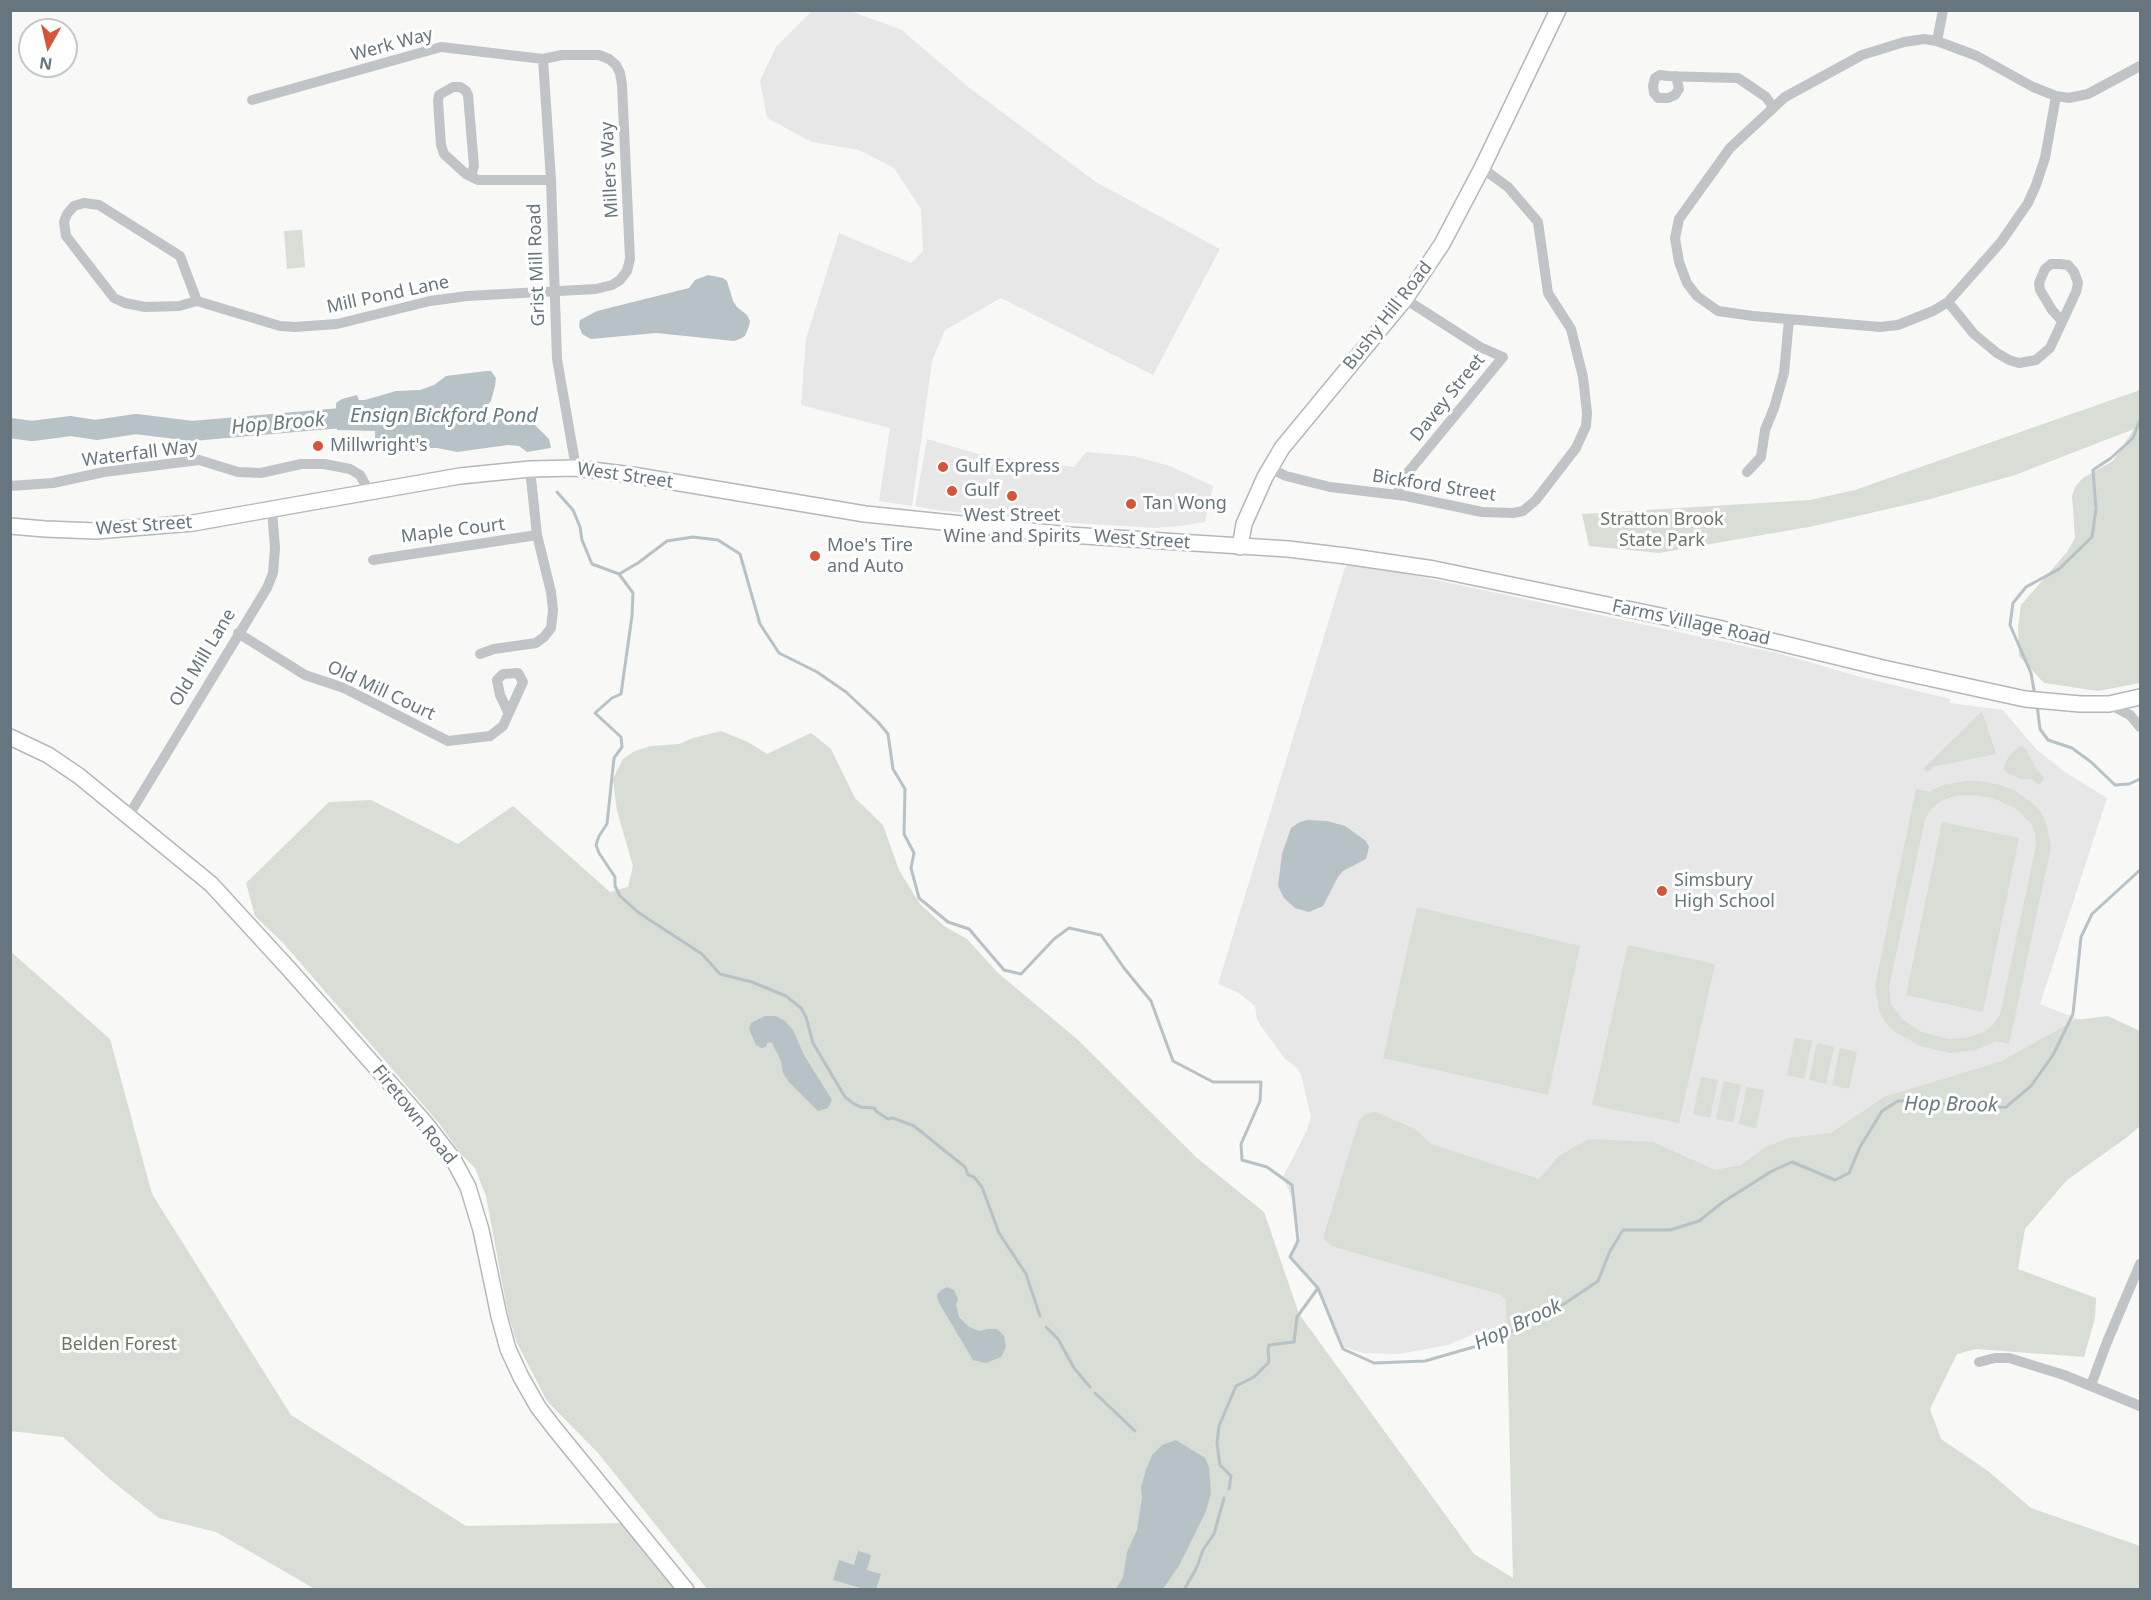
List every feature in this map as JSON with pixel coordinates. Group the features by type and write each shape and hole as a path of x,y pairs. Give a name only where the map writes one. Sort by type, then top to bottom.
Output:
{"main road":[{"name":"Bushy Hill Road","path":"1240,547 1244,524 1282,448 1405,299 1442,244 1482,168 1558,10"},
{"name":"West Street","path":"10,526 69,531 136,529 193,523 460,476 530,469 576,468 865,514 1081,536 1240,547"},
{"name":"Farms Village Road","path":"1240,547 1305,551 1434,569 1714,627 1883,668 2025,699 2080,705 2109,704 2140,696"},
{"name":"Firetown Road","path":"10,737 48,755 71,771 129,815 203,877 230,903 426,1124 453,1159 468,1187 481,1230 508,1349 521,1377 538,1407 555,1429 687,1590"}],"street":[{"path":"1936,41 1942,10"},
{"path":"2056,96 2042,166 2028,203 2001,242 1948,302 1934,311 1898,325 1880,327 1790,320 1718,311 1697,296 1687,283 1679,262 1675,238 1679,219 1730,148 1785,97 1862,55 1904,42 1924,39 1936,41 1977,56 2033,87 2056,96 2069,98 2088,94 2140,66"},
{"name":"Werk Way","path":"252,100 441,47 543,59"},
{"name":"Millers Way","path":"543,59 599,55 616,65 622,85 627,172 630,259 627,271 620,280 612,285 596,289 554,292"},
{"name":"Grist Mill Road","path":"543,59 551,180 557,359 576,468"},
{"path":"1676,76 1738,78 1766,97 1773,107"},
{"path":"471,176 474,166 468,95 460,87 453,87 439,94 438,101 441,144 444,154 471,176 478,180 551,180"},
{"name":"Bickford Street","path":"1270,468 1286,476 1330,487 1398,495 1501,514 1522,511 1536,500 1576,448 1586,426 1583,377 1571,329 1548,293 1538,222 1508,187 1482,168"},
{"name":"Mill Pond Lane","path":"197,301 180,256 99,205 84,203 74,206 67,214 64,222 66,236 114,297 125,303 145,307 179,306 197,301 280,326 295,327 337,324 430,301 458,297 554,292"},
{"path":"1948,302 1984,344 2009,360 2019,363 2036,360 2050,348 2072,305 2078,283 2074,272 2068,266 2051,264 2041,275 2039,283 2040,290 2052,310 2062,321"},
{"name":"Davey Street","path":"1398,495 1401,481 1503,357 1480,347 1405,299"},
{"path":"1747,472 1761,457 1765,430 1784,373 1790,320"},
{"name":"Waterfall Way","path":"10,486 53,483 104,472 199,460 238,472 261,473 301,464 324,464 350,470 360,475 369,491"},
{"path":"480,654 494,649 536,643 551,628 553,610 551,592 537,535 530,469"},
{"name":"Old Mill Lane","path":"129,815 267,588 273,573 275,548 272,510"},
{"name":"Maple Court","path":"373,560 537,535"},
{"name":"Old Mill Court","path":"238,633 305,675 344,688 448,741 490,736 502,726 508,712"},
{"path":"2109,704 2130,715 2140,727"},
{"path":"2091,1385 2140,1264"},
{"path":"1979,1362 1995,1358 2009,1358 2091,1385 2140,1406"}],"shaded area":[{"path":"812,11 850,11 902,30 967,86 1096,182 1220,249 1153,375 1001,298 945,330 932,361 912,506 879,501 890,428 801,405 806,339 839,233 911,263 923,251 921,209 894,168 859,150 812,142 767,118 760,81 776,47"},
{"path":"927,439 978,454 1074,467 1086,452 1133,456 1170,466 1213,486 1205,522 1156,528 1058,522 915,506"},
{"name":"Simsbury High School","path":"1346,564 1366,565 1781,654 1950,699 1950,703 2003,710 2037,750 2068,774 2107,798 2040,1004 2098,1027 1517,1323 1476,1333 1448,1345 1399,1354 1363,1353 1343,1347 1335,1335 1321,1298 1307,1275 1291,1258 1292,1251 1299,1244 1300,1235 1292,1198 1283,1177 1306,1132 1311,1117 1301,1075 1297,1068 1285,1059 1257,1020 1255,1006 1239,993 1218,984"}],"green space":[{"path":"302,230 305,267 287,269 284,231"},
{"name":"Stratton Brook State Park","path":"2140,390 2140,683 2098,691 2044,683 2019,656 2018,628 2021,605 2067,552 2075,538 2072,496 2075,487 2083,478 2113,461 2134,429 2015,475 1927,500 1814,526 1659,553 1589,546 1582,514 1810,500 1855,490"},
{"path":"1982,711 1996,754 1932,767 1926,772 1924,768"},
{"path":"721,731 748,742 767,754 811,733 831,749 855,798 883,825 899,870 920,904 944,926 967,939 998,973 1077,1039 1197,1158 1264,1212 1299,1314 1474,1554 1513,1578 1506,1299 1498,1294 1331,1246 1323,1238 1359,1121 1365,1114 1376,1112 1415,1129 1431,1144 1539,1179 1560,1155 1589,1139 1653,1142 1715,1170 1741,1165 1764,1148 1788,1138 1831,1133 1884,1097 2002,1061 2075,1020 2108,1016 2140,1031 2140,1126 2067,1180 2025,1229 2018,1269 2096,1298 2095,1318 2084,1357 1976,1349 1957,1354 1930,1409 1941,1439 1988,1471 2031,1508 2140,1546 2140,1589 707,1589 598,1453 547,1401 517,1343 508,1314 486,1196 475,1168 284,944 255,916 246,883 329,802 371,800 458,844 513,806 610,892 628,887 633,866 617,811 613,779 623,759 635,751 651,746 679,744"},
{"path":"2022,746 2044,778 2039,785 2032,779 2020,779 2005,772 2007,759 2018,747"},
{"path":"1979,781 2015,791 2040,811 2046,823 2051,847 2009,1044 1996,1041 1976,1050 1950,1053 1920,1046 1894,1031 1885,1022 1879,1010 1875,986 1916,789 1929,792 1943,785","holes":["1971,795 1993,798 2018,810 2032,825 2036,846 2000,1015 1984,1032 1965,1038 1948,1039 1921,1032 1903,1020 1891,1004 1889,987 1925,819 1932,808 1941,801 1955,796"]},
{"path":"1942,822 2019,838 1983,1012 1906,995"},
{"path":"1417,907 1580,946 1548,1095 1383,1058"},
{"path":"1628,945 1715,964 1679,1123 1592,1105"},
{"name":"Belden Forest","path":"10,951 110,1039 152,1194 291,1415 466,1526 624,1523 674,1589 315,1589 216,1532 159,1518 112,1481 63,1437 11,1431"},
{"path":"1795,1038 1812,1041 1804,1079 1787,1075"},
{"path":"1817,1043 1834,1047 1826,1084 1809,1080"},
{"path":"1840,1048 1857,1052 1849,1089 1832,1085"},
{"path":"1701,1077 1718,1080 1710,1118 1693,1114"},
{"path":"1724,1081 1741,1085 1733,1122 1716,1119"},
{"path":"1747,1087 1764,1090 1756,1128 1739,1124"}],"water":[{"path":"708,275 727,281 733,301 750,321 745,336 740,339 734,341 656,333 591,339 582,334 579,326 580,320 597,311 689,288 695,280"},
{"name":"Ensign Bickford Pond","path":"491,371 496,378 495,386 491,401 479,414 477,421 488,423 503,415 520,413 549,439 551,448 527,452 519,446 508,445 457,452 437,448 409,448 375,442 375,431 337,430 336,403 342,399 357,395 359,400 365,400 396,391 420,390 434,385 446,376"},
{"path":"1307,820 1327,821 1345,826 1366,841 1369,847 1366,859 1343,871 1338,877 1323,906 1309,912 1295,908 1284,898 1278,886 1282,854 1291,828"},
{"path":"765,1016 776,1016 785,1021 793,1030 804,1055 832,1100 828,1108 818,1111 789,1082 783,1073 781,1061 772,1043 768,1042 766,1047 761,1048 756,1045 749,1029 751,1023"},
{"path":"947,1287 954,1290 958,1299 956,1305 959,1317 969,1327 980,1331 997,1329 1004,1336 1006,1347 1001,1357 986,1363 973,1360 939,1303 937,1295"},
{"path":"1176,1440 1205,1458 1209,1467 1211,1493 1206,1511 1180,1564 1163,1589 1116,1589 1123,1577 1127,1552 1137,1530 1142,1497 1141,1487 1152,1455 1162,1445"},
{"path":"858,1551 871,1555 867,1570 881,1574 876,1589 864,1589 833,1580 839,1560 854,1565"}],"waterway":[{"name":"Hop Brook","path":"10,428 32,431 71,426 96,430 136,424 192,431 364,416"},
{"path":"2035,696 2031,673 2010,625 2013,603 2026,587 2059,569 2092,537 2096,509 2093,470 2111,458 2133,438 2140,420"},
{"name":"Hop Brook","path":"557,492 573,510 592,564 619,574 667,541 693,537 718,540 740,554 760,624 779,653 817,672 846,692 888,734 893,769 905,789 904,834 914,853 911,868 919,898 948,922 969,929 1004,970 1021,974 1054,939 1069,928 1101,935 1151,1001 1173,1061 1213,1082 1261,1082 1260,1101 1241,1144 1242,1160 1267,1167 1292,1185 1298,1241 1290,1257 1318,1288 1343,1349 1374,1363 1425,1361 1491,1342 1564,1304 1598,1281 1610,1251 1623,1230 1670,1230 1699,1221 1723,1202 1772,1171 1792,1162 1835,1180 1849,1173 1860,1147 1882,1111 1898,1101 1918,1101 1974,1108 2006,1107 2031,1086 2053,1055 2073,1014 2081,937 2092,914 2140,870"},
{"path":"619,574 633,593 621,694 612,698 595,713 621,737 622,747 614,758 607,824 596,845 615,877 615,886 620,896 639,913 702,954 720,974 752,982 786,996 801,1008 806,1017 813,1043 845,1097 861,1107 874,1108 888,1119 893,1118 914,1126 965,1167 968,1175 974,1177 982,1187 999,1233 1026,1274 1040,1316"},
{"path":"2037,705 2040,729 2048,740 2072,748 2115,785 2129,784 2140,779"},
{"path":"1229,1489 1231,1476 1220,1465 1217,1443 1219,1426 1236,1386 1254,1377 1269,1362 1269,1345 1294,1342 1297,1317 1318,1288"},
{"path":"1046,1327 1058,1339 1074,1368 1090,1387"},
{"path":"1095,1393 1135,1431"},
{"path":"1184,1590 1197,1567 1203,1550 1214,1534 1224,1498"}],"place":[{"name":"Millwright's","path":"318,446"},
{"name":"Gulf Express","path":"943,467"},
{"name":"Gulf","path":"952,491"},
{"name":"West Street Wine and Spirits","path":"1012,496"},
{"name":"Tan Wong","path":"1131,504"},
{"name":"Moe's Tire and Auto","path":"815,556"},
{"name":"Simsbury High School","path":"1662,891"}]}
